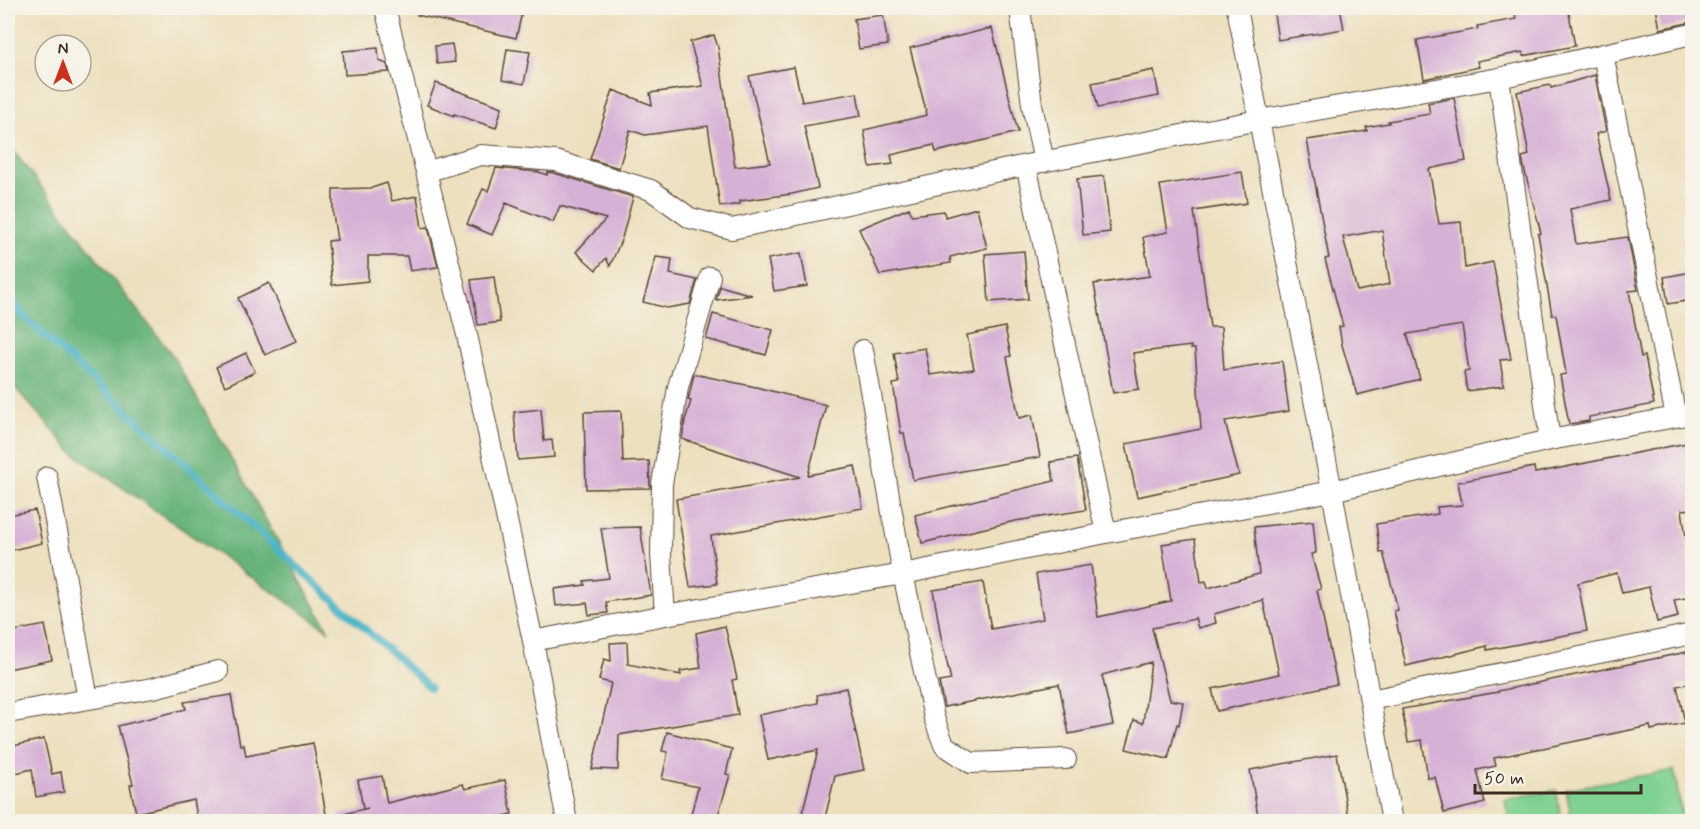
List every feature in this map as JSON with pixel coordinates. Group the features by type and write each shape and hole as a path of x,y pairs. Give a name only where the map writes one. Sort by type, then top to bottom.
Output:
{"street":[{"path":"385,8 467,335 533,641 567,822"},
{"path":"1020,8 1032,105 1035,164 1106,533"},
{"path":"1236,8 1332,491 1392,822"},
{"path":"426,172 481,155 556,161 651,190 690,218 732,230 1035,164 1259,120 1499,78 1692,34"},
{"path":"533,641 665,615 903,574 1332,491 1550,440 1684,416 1603,54"},
{"path":"1499,78 1550,440"},
{"path":"665,615 661,555 662,484 678,387 710,277"},
{"path":"863,350 903,574 934,718 944,745 971,763 1065,759"},
{"path":"46,477 88,699"},
{"path":"1370,700 1692,634"},
{"path":"8,713 153,688 218,671"}],"green space":[{"path":"8,144 173,356 329,631 74,454 8,380"},
{"path":"1674,770 1683,821 1572,821 1566,789"},
{"path":"1556,790 1562,821 1509,821 1505,799"}],"building":[{"path":"418,8 523,8 516,38 417,15"},
{"path":"1273,8 1340,8 1344,29 1278,40"},
{"path":"1549,8 1568,8 1575,46 1523,56 1523,52 1477,61 1479,67 1424,79 1417,40 1478,29 1477,26 1516,19 1515,14"},
{"path":"1656,8 1692,8 1692,22 1660,29"},
{"path":"883,15 888,45 859,49 854,19"},
{"path":"992,28 1018,132 936,152 934,145 891,155 893,164 870,167 864,130 927,115 910,48"},
{"path":"714,35 718,47 735,167 770,163 749,76 794,67 802,102 857,93 861,116 804,126 818,188 740,201 740,204 720,207 708,126 645,135 630,130 619,168 590,159 613,90 652,105 650,93 703,86 690,42"},
{"path":"452,44 455,62 437,64 435,46"},
{"path":"378,48 379,61 387,64 389,72 345,75 343,51"},
{"path":"507,49 530,52 524,84 502,80"},
{"path":"1154,70 1159,96 1098,108 1092,83"},
{"path":"1595,75 1606,131 1596,134 1611,200 1570,209 1576,244 1628,237 1638,290 1629,291 1641,357 1645,356 1654,404 1589,417 1589,421 1569,424 1560,375 1566,374 1556,315 1552,315 1538,234 1541,233 1522,157 1529,155 1517,92 1550,85 1551,88"},
{"path":"436,83 502,107 496,128 454,114 454,116 427,105"},
{"path":"1454,98 1466,161 1429,169 1439,224 1461,222 1465,268 1493,262 1511,359 1500,360 1504,386 1467,391 1464,372 1469,371 1462,325 1407,334 1420,379 1357,395 1342,345 1339,327 1343,326 1325,259 1329,258 1307,140 1367,131 1366,127 1389,123 1388,121 1430,114 1428,103","holes":["1382,230 1390,284 1357,291 1343,237"]},
{"path":"496,168 539,172 547,175 548,172 554,173 633,197 622,238 610,266 606,258 596,270 576,252 606,219 560,206 553,222 506,203 492,235 467,224 483,189 488,191"},
{"path":"1242,172 1247,203 1194,211 1210,327 1221,327 1224,370 1282,361 1289,411 1225,421 1239,475 1137,497 1126,444 1201,429 1195,349 1191,349 1191,346 1133,353 1139,389 1113,393 1094,284 1150,276 1143,237 1168,232 1160,185"},
{"path":"1104,176 1110,232 1083,235 1077,179"},
{"path":"387,183 392,201 417,196 422,228 428,227 438,267 410,271 407,256 368,256 368,281 332,285 328,241 337,240 333,214 333,189 372,188"},
{"path":"909,208 912,215 944,211 945,217 977,208 987,248 950,257 951,263 880,275 859,229"},
{"path":"1024,251 1028,299 989,302 985,254"},
{"path":"801,253 807,286 774,291 768,259"},
{"path":"656,257 672,259 670,274 697,280 690,304 667,308 643,302"},
{"path":"1692,272 1692,300 1668,304 1664,277"},
{"path":"494,277 500,322 478,325 471,280"},
{"path":"269,283 296,341 265,355 238,298"},
{"path":"720,286 752,295 716,300"},
{"path":"713,314 773,330 766,355 706,339"},
{"path":"1005,327 1011,356 1007,357 1019,418 1032,415 1040,457 913,480 904,433 901,433 893,384 899,383 894,353 925,348 930,375 974,369 967,335"},
{"path":"246,353 255,372 225,386 216,367"},
{"path":"694,374 826,405 808,475 855,466 863,508 711,536 717,584 690,587 676,499 800,477 682,439 691,401 688,400"},
{"path":"541,409 544,441 552,440 554,457 518,460 514,412"},
{"path":"621,411 623,462 649,461 650,488 586,489 584,412"},
{"path":"1692,442 1692,509 1682,510 1692,579 1692,597 1674,600 1678,617 1657,622 1649,587 1622,593 1617,573 1578,583 1587,631 1487,650 1487,646 1406,666 1394,611 1398,610 1383,552 1380,553 1376,524 1438,514 1437,507 1462,505 1458,482 1534,467 1535,473"},
{"path":"1077,458 1086,510 1015,521 922,543 915,515 1054,481 1050,462"},
{"path":"35,510 42,543 8,551 8,515"},
{"path":"1313,521 1316,553 1311,554 1321,589 1317,590 1337,684 1217,711 1212,689 1279,674 1263,600 1214,614 1216,623 1198,628 1195,617 1195,619 1152,628 1170,700 1183,702 1179,725 1177,724 1168,759 1126,749 1134,720 1143,723 1151,662 1102,675 1113,725 1069,734 1059,684 944,707 939,682 951,680 933,590 983,582 991,629 1043,619 1036,574 1091,565 1098,617 1171,601 1162,544 1195,539 1201,582 1206,581 1208,588 1259,574 1254,527"},
{"path":"640,527 651,595 606,602 608,613 589,615 587,603 556,606 554,589 585,585 584,581 609,578 601,528"},
{"path":"45,625 52,660 8,669 8,632"},
{"path":"725,626 737,679 732,680 738,715 619,735 618,770 592,769 611,683 599,680 604,659 611,661 610,643 627,642 628,664 681,675 680,671 701,668 696,633"},
{"path":"1692,651 1692,683 1677,686 1685,723 1651,730 1650,726 1494,758 1496,766 1477,770 1485,803 1444,813 1435,777 1428,778 1422,740 1408,742 1402,709 1498,692"},
{"path":"846,688 864,770 835,776 824,822 800,822 818,750 768,760 759,715 818,703 817,695"},
{"path":"231,695 240,745 244,745 246,756 313,743 326,814 321,815 322,822 198,822 194,800 136,813 130,785 133,784 118,726 186,709 184,702"},
{"path":"667,732 732,749 726,774 730,775 716,822 689,822 698,787 662,779 668,752 662,751"},
{"path":"44,739 52,774 61,772 64,792 36,797 32,769 8,775 8,747"},
{"path":"1337,754 1349,822 1259,822 1250,770"},
{"path":"382,776 387,803 463,784 465,789 505,780 512,814 478,822 340,822 339,815 368,808 363,809 358,780"}],"waterway":[{"path":"8,291 22,315 430,688"}]}
